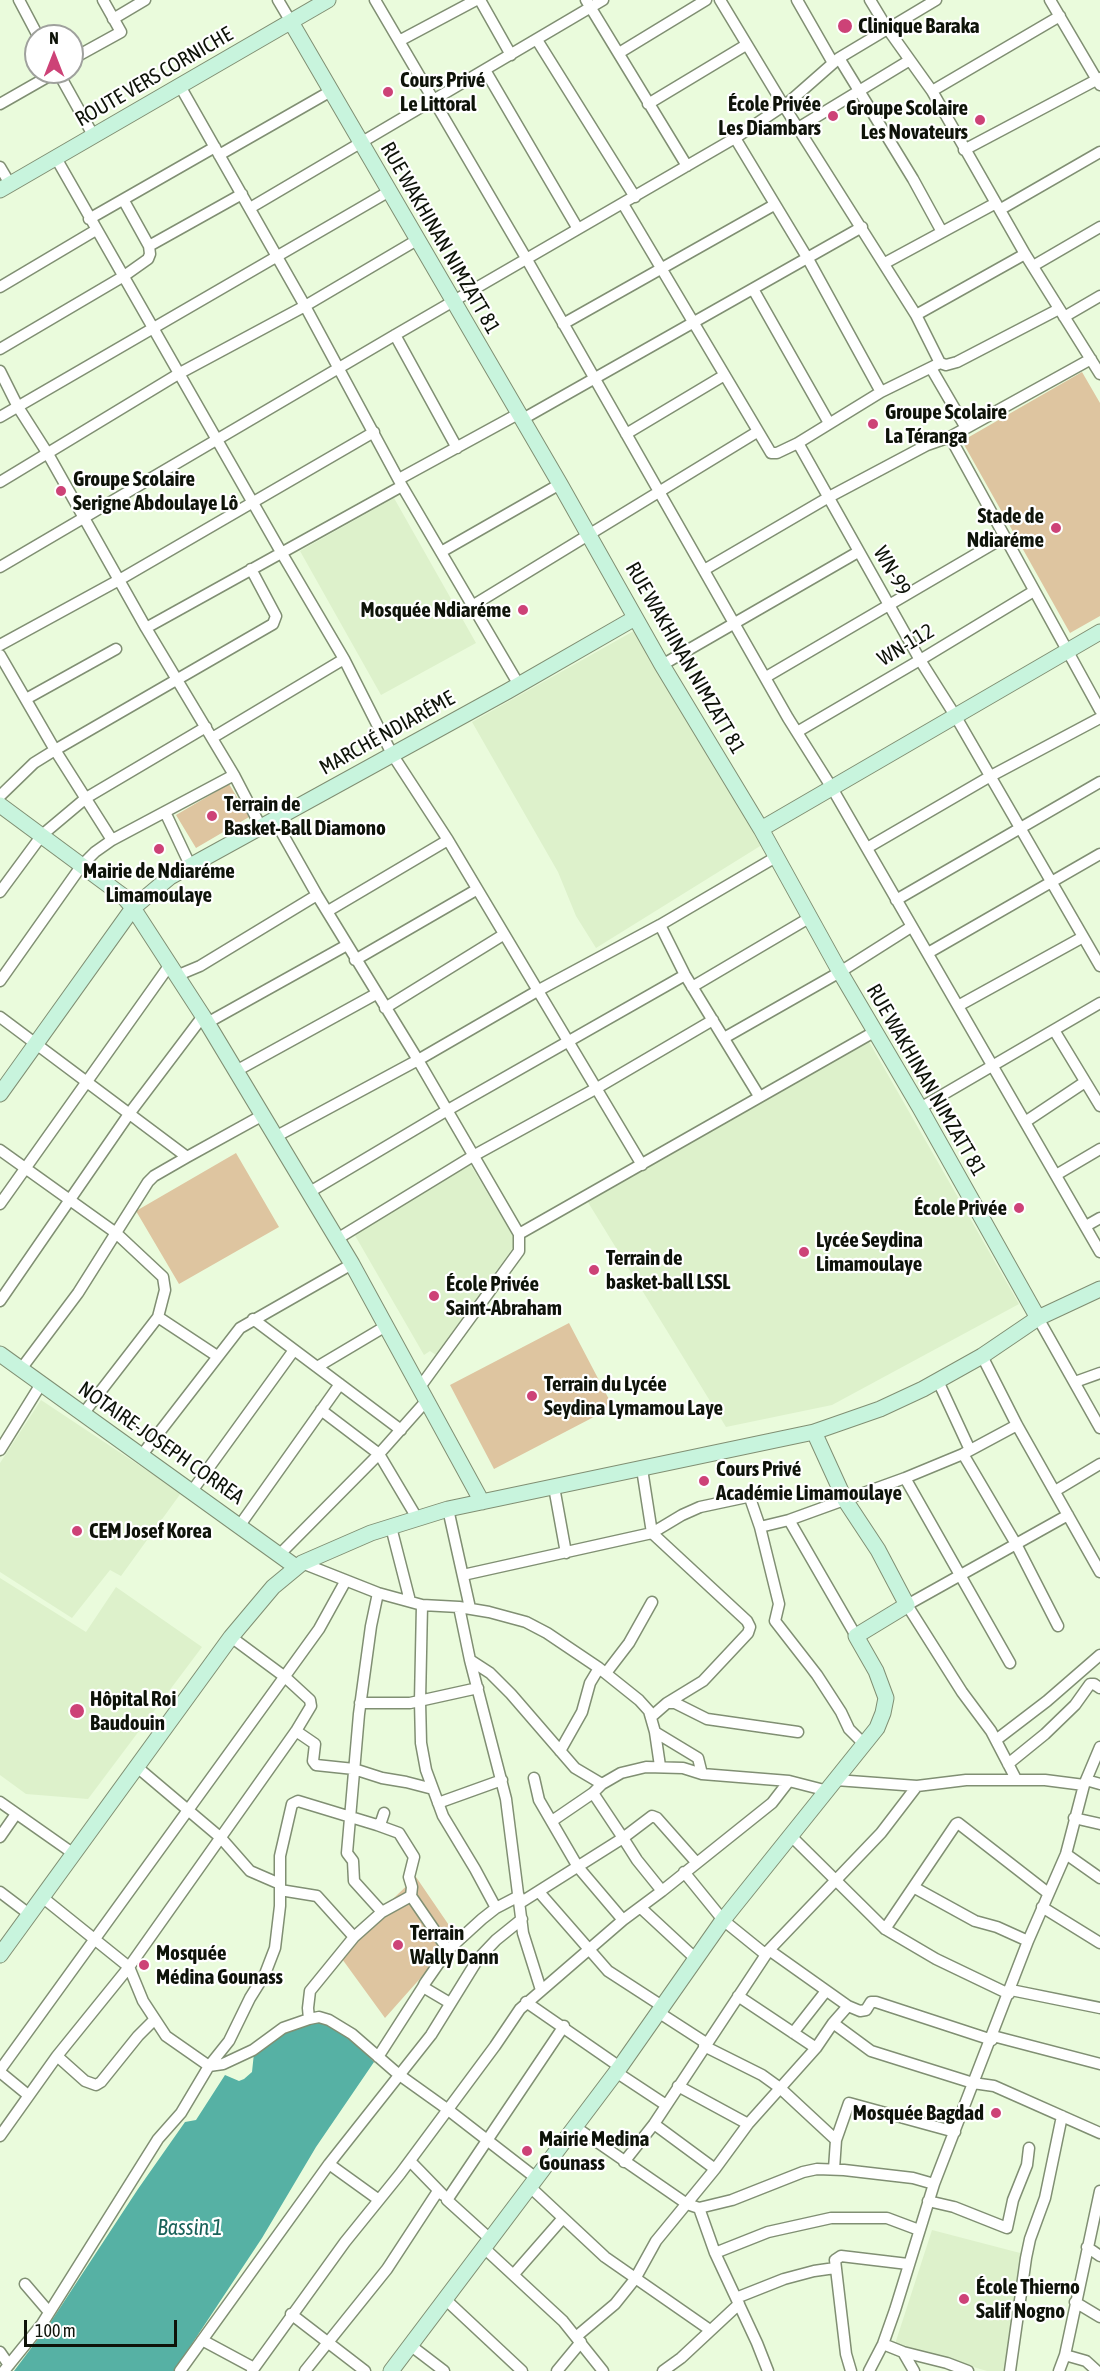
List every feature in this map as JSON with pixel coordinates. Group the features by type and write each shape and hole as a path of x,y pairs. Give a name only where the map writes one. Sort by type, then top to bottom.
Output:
{"street":[{"path":"19,0 32,24"},
{"path":"84,52 121,32 103,0"},
{"path":"113,19 145,0"},
{"path":"278,0 291,22"},
{"name":"ROUTE VERS CORNICHE","path":"5,187 328,0"},
{"path":"375,0 1100,1252"},
{"path":"399,41 478,0 511,55"},
{"path":"250,208 359,142 537,40 589,4 603,0"},
{"path":"618,53 706,0"},
{"path":"720,0 916,315 935,365 966,428"},
{"path":"797,0 836,61 859,90 913,178 942,232"},
{"path":"870,0 932,91 1025,254 1100,374"},
{"path":"0,567 735,138 784,106 836,61 936,0"},
{"path":"964,150 1099,81 1050,0"},
{"path":"589,4 687,166"},
{"path":"932,91 1060,16"},
{"name":"RUE WAKHINAN NIMZATT 81","path":"291,22 560,484 662,665 761,829 809,918 920,1108 1038,1318"},
{"path":"537,40 635,197"},
{"path":"648,104 746,45"},
{"path":"798,128 910,60"},
{"path":"485,70 578,229"},
{"path":"1,100 33,84"},
{"path":"64,84 93,135"},
{"path":"180,86 305,306 401,482 519,685"},
{"path":"89,219 331,91"},
{"path":"735,138 808,259 881,392"},
{"path":"885,263 1100,152"},
{"path":"56,158 89,219 344,658 392,754 448,840 642,1165"},
{"path":"0,167 5,187"},
{"path":"0,417 388,192"},
{"path":"149,246 242,194"},
{"path":"0,349 124,276 148,259 149,246 124,201"},
{"path":"623,204 723,376 773,454 798,442 881,392 935,365 957,362 1100,296"},
{"path":"563,324 774,205"},
{"path":"146,628 281,552 457,448 594,378 862,227"},
{"path":"1033,266 1100,227"},
{"path":"0,287 96,230"},
{"path":"0,482 180,373 305,306 417,240"},
{"path":"916,315 1025,254"},
{"path":"753,289 829,423"},
{"path":"395,335 457,448"},
{"path":"704,570 829,497 927,445 950,437 1091,359"},
{"path":"0,371 18,407 48,454 146,628 234,775 328,912 384,1008 418,1060 519,1234 519,1251 423,1393 401,1430 279,1554"},
{"path":"626,434 723,376"},
{"path":"0,645 119,580 374,432"},
{"path":"472,606 588,533 757,432"},
{"path":"950,437 1100,710"},
{"name":"WN-99","path":"798,442 920,660 956,717 1100,966"},
{"path":"441,552 560,484"},
{"path":"766,677 1005,537"},
{"path":"662,665 858,552"},
{"path":"0,796 28,769 55,750 275,621 276,616 251,569"},
{"name":"WN-112","path":"797,732 1034,591"},
{"name":"MARCHÉ NDIARÉME","path":"0,1094 133,908 170,877 519,685 635,618"},
{"path":"761,829 1100,632"},
{"path":"26,699 116,649"},
{"path":"0,655 55,750 112,840"},
{"path":"212,738 344,658"},
{"path":"867,848 989,777 1100,718"},
{"path":"0,892 42,836 86,798 206,727"},
{"path":"0,981 82,865 95,852 112,840 234,775"},
{"path":"896,900 1100,782"},
{"path":"0,806 123,896 133,908 205,1020 352,1264 482,1502"},
{"path":"165,812 190,865"},
{"path":"328,912 448,840"},
{"path":"928,953 1100,854"},
{"path":"275,1137 660,925 776,857"},
{"path":"356,960 476,890"},
{"path":"0,1204 172,971 200,966 317,896"},
{"path":"692,987 809,918"},
{"path":"660,925 685,975 759,1096"},
{"path":"724,1038 840,972 911,927"},
{"path":"384,1008 504,935"},
{"path":"958,1006 1083,937"},
{"path":"0,1301 129,1114 205,1020 347,945"},
{"path":"308,1193 446,1111 685,975"},
{"path":"236,1071 376,994"},
{"path":"920,1108 1100,1003"},
{"path":"0,1017 187,1156"},
{"path":"337,1239 473,1156 597,1088 713,1020"},
{"path":"1054,1030 1100,1106"},
{"path":"519,1234 874,1032"},
{"path":"1025,1122 1085,1082"},
{"path":"21,1369 78,1293 148,1182 187,1156 263,1116"},
{"path":"1056,1175 1100,1149"},
{"path":"0,1150 116,1233 163,1277 165,1290 158,1317 84,1414"},
{"path":"1086,1226 1100,1218"},
{"path":"141,1456 240,1328 352,1264"},
{"path":"0,1955 231,1637 273,1587 299,1565 347,1542 448,1509 814,1432 880,1409 938,1381 982,1356 1038,1318 1100,1289"},
{"path":"158,1317 217,1356"},
{"path":"1038,1318 1100,1428"},
{"path":"253,1319 401,1430"},
{"path":"318,1367 386,1326"},
{"path":"192,1491 294,1350"},
{"name":"NOTAIRE-JOSEPH CORREA","path":"0,1354 279,1554 299,1565"},
{"path":"982,1356 1017,1425 1100,1572"},
{"path":"1075,1382 1100,1372"},
{"path":"938,1381 967,1452 1058,1626"},
{"path":"2,1443 41,1384"},
{"path":"240,1525 340,1384"},
{"path":"321,1410 379,1454 417,1518"},
{"path":"760,1527 789,1520 905,1478 967,1452 1017,1425"},
{"path":"814,1432 845,1500 878,1550 907,1605 996,1740 1016,1779"},
{"path":"1055,1491 1100,1464"},
{"path":"642,1469 652,1533 750,1627 748,1633 703,1681 667,1703 651,1717"},
{"path":"905,1478 1010,1663"},
{"path":"554,1487 566,1553"},
{"path":"463,1575 652,1533 700,1507 747,1497 753,1502 779,1604 775,1622 817,1675 849,1729 864,1745"},
{"path":"448,1509 463,1575 470,1660 501,1780 520,1899 523,1933 541,1990"},
{"path":"856,1636 1068,1515"},
{"path":"391,2371 618,2069 723,1920 877,1728 886,1698 876,1671 789,1520"},
{"path":"391,1527 411,1600"},
{"path":"299,1565 378,1593 411,1600 422,1605 465,1608 525,1622 562,1642 602,1670 645,1706 655,1732 660,1766"},
{"path":"28,2096 0,2071 320,1629 345,1582"},
{"path":"378,1593 360,1703 347,1853 353,1861 353,1878 382,1912"},
{"path":"560,1752 582,1712 590,1683 629,1643 652,1602"},
{"path":"422,1605 420,1701 423,1755 438,1803 450,1829 496,1908"},
{"path":"0,2136 57,2056 129,1968 296,1731 311,1703 285,1677 231,1637"},
{"path":"996,1740 1047,1701 1100,1654"},
{"path":"470,1660 490,1673 511,1694 560,1752 583,1774 602,1784"},
{"path":"1008,1764 1045,1734 1075,1705 1090,1684 1100,1688"},
{"path":"360,1703 420,1701 478,1688"},
{"path":"667,1703 675,1703 707,1719 798,1732"},
{"path":"296,1731 315,1744 313,1761 316,1765 354,1768 382,1778 433,1789"},
{"path":"655,1732 698,1758 702,1774"},
{"path":"869,2371 883,2344 934,2184 1042,1906 1066,1854 1085,1783 1100,1747"},
{"path":"552,1821 593,1793 602,1784 621,1773 660,1766 683,1768 702,1774 832,1785 917,1786 966,1780 1016,1779 1100,1784"},
{"path":"137,1767 220,1838 250,1871 279,1887 318,1896 354,1937"},
{"path":"534,1778 539,1800 578,1867 623,1920"},
{"path":"438,1803 501,1780"},
{"path":"202,2340 253,2369 291,2314 410,2160 526,2002 623,1920 772,1803 789,1781"},
{"path":"624,2162 654,2124 767,1952 881,1833 917,1786"},
{"path":"593,1793 637,1860 662,1891"},
{"path":"0,2352 7,2368 42,2325 158,2139 181,2113 209,2066 236,2030 250,1998 270,1963 277,1934 282,1846 294,1801 399,1833 414,1857 409,1877 412,1887 411,1896 448,1950"},
{"path":"0,1802 74,1854"},
{"path":"377,1826 384,1813"},
{"path":"0,1837 16,1814"},
{"path":"378,2057 448,1950 496,1908 539,1892 623,1838 652,1816 657,1818 696,1862"},
{"path":"1074,1818 1100,1824"},
{"path":"885,1929 958,1823 1048,1893"},
{"path":"791,1836 885,1929 936,1959 1010,1992 1100,2008"},
{"path":"1066,1854 1100,1878"},
{"path":"684,1872 723,1920 848,2006 860,2011 866,2010 871,2002 876,2002 992,2038 1100,2064"},
{"path":"915,1888 975,1921 997,1927 1028,1941"},
{"path":"0,1892 29,1914"},
{"path":"539,1892 615,1977 705,2044 762,2075 780,2088 836,2140"},
{"path":"309,2019 310,1991 354,1937 382,1912 411,1896"},
{"path":"42,1897 129,1968 154,2020 174,2043 209,2066 223,2064 253,2050 283,2028 309,2019 329,2020 352,2034 398,2074 489,2140 532,2182 563,2218 605,2257 710,2330"},
{"path":"1042,1906 1100,1943"},
{"path":"641,1908 696,1959"},
{"path":"180,2371 329,2164 430,2035 478,1959 496,1940 522,1919"},
{"path":"423,1987 450,2003"},
{"path":"793,2033 826,1991"},
{"path":"738,1996 816,2048"},
{"path":"526,2002 564,2026 666,2105"},
{"path":"557,2371 579,2339 615,2304 635,2279 656,2241 715,2169 748,2124 816,2048 848,2006"},
{"path":"57,2056 85,2081 96,2085 154,2020"},
{"path":"833,2023 871,2051 974,2083 994,2086 1100,2133"},
{"path":"447,2200 564,2026"},
{"path":"678,2086 748,2124"},
{"path":"834,2169 836,2140 849,2103 955,2132"},
{"path":"1010,2371 1026,2258 1045,2198 1062,2116"},
{"path":"654,2124 715,2169"},
{"path":"574,2126 687,2204 699,2208 732,2200 803,2172 817,2169 913,2178 934,2184"},
{"path":"928,2201 954,2207 1007,2228 1013,2200 1027,2164 1029,2148"},
{"path":"410,2160 513,2274 579,2339 603,2371"},
{"path":"329,2164 379,2200"},
{"path":"305,2371 387,2269 438,2191"},
{"path":"1059,2371 1065,2355 1100,2191"},
{"path":"699,2208 715,2253 768,2371"},
{"path":"513,2274 563,2218"},
{"path":"715,2253 768,2232 831,2218 887,2218 919,2230"},
{"path":"1087,2247 1100,2256"},
{"path":"851,2371 846,2354 835,2260 842,2256 908,2264"},
{"path":"663,2371 681,2358 737,2301 784,2279 835,2268"},
{"path":"25,2284 49,2312"},
{"path":"445,2299 522,2371"},
{"path":"1075,2302 1100,2317"},
{"path":"291,2314 365,2371"},
{"path":"883,2344 968,2371"},
{"path":"410,2345 444,2371"},
{"path":"903,2352 914,2371"},
{"path":"1065,2355 1086,2361 1097,2371"}],"shaded area":[{"name":"Stade de Ndiaréme","path":"1082,372 1100,403 1100,616 1070,633 962,441"},
{"path":"394,498 476,643 381,695 300,551"},
{"path":"639,628 765,843 596,948 576,916 558,872 472,722"},
{"name":"Terrain de Basket-Ball Diamono","path":"229,784 249,817 196,848 176,815"},
{"name":"Lycée Seydina Limamoulaye","path":"868,1040 1019,1304 832,1405 726,1427 586,1199"},
{"path":"236,1153 279,1227 179,1284 136,1211"},
{"name":"École Privée Saint-Abraham","path":"470,1164 517,1242 436,1355 430,1351 424,1355 353,1232"},
{"name":"Terrain du Lycée Seydina Lymamou Laye","path":"569,1323 613,1407 494,1469 450,1385"},
{"name":"CEM Josef Korea","path":"41,1400 181,1493 121,1576 110,1570 72,1618 0,1572 0,1463"},
{"name":"Hôpital Roi Baudouin","path":"0,1578 86,1632 116,1587 202,1647 88,1799 26,1794 0,1775"},
{"name":"Terrain Wally Dann","path":"416,1877 457,1937 385,2018 337,1952"},
{"name":"École Thierno Salif Nogno","path":"932,2230 1024,2254 1008,2371 987,2371 895,2344"}],"water":[{"name":"Bassin 1","path":"319,2021 351,2037 374,2062 316,2147 262,2238 174,2371 14,2371 50,2323 185,2122 196,2120 225,2075 239,2081 244,2079 252,2072 254,2053 278,2035"}],"place":[{"name":"Clinique Baraka","path":"845,26"},
{"name":"Cours Privé Le Littoral","path":"388,92"},
{"name":"École Privée Les Diambars","path":"833,116"},
{"name":"Groupe Scolaire Les Novateurs","path":"980,120"},
{"name":"Groupe Scolaire La Téranga","path":"873,424"},
{"name":"Groupe Scolaire Serigne Abdoulaye Lô","path":"61,491"},
{"name":"Stade de Ndiaréme","path":"1056,528"},
{"name":"Mosquée Ndiaréme","path":"523,610"},
{"name":"Terrain de Basket-Ball Diamono","path":"212,816"},
{"name":"Mairie de Ndiaréme Limamoulaye","path":"159,849"},
{"name":"École Privée","path":"1019,1208"},
{"name":"Lycée Seydina Limamoulaye","path":"804,1252"},
{"name":"Terrain de basket-ball LSSL","path":"594,1270"},
{"name":"École Privée Saint-Abraham","path":"434,1296"},
{"name":"Terrain du Lycée Seydina Lymamou Laye","path":"532,1396"},
{"name":"Cours Privé Académie Limamoulaye","path":"704,1481"},
{"name":"CEM Josef Korea","path":"77,1531"},
{"name":"Hôpital Roi Baudouin","path":"77,1711"},
{"name":"Terrain Wally Dann","path":"398,1945"},
{"name":"Mosquée Médina Gounass","path":"144,1965"},
{"name":"Mosquée Bagdad","path":"996,2113"},
{"name":"Mairie Medina Gounass","path":"527,2151"},
{"name":"École Thierno Salif Nogno","path":"964,2299"}]}
